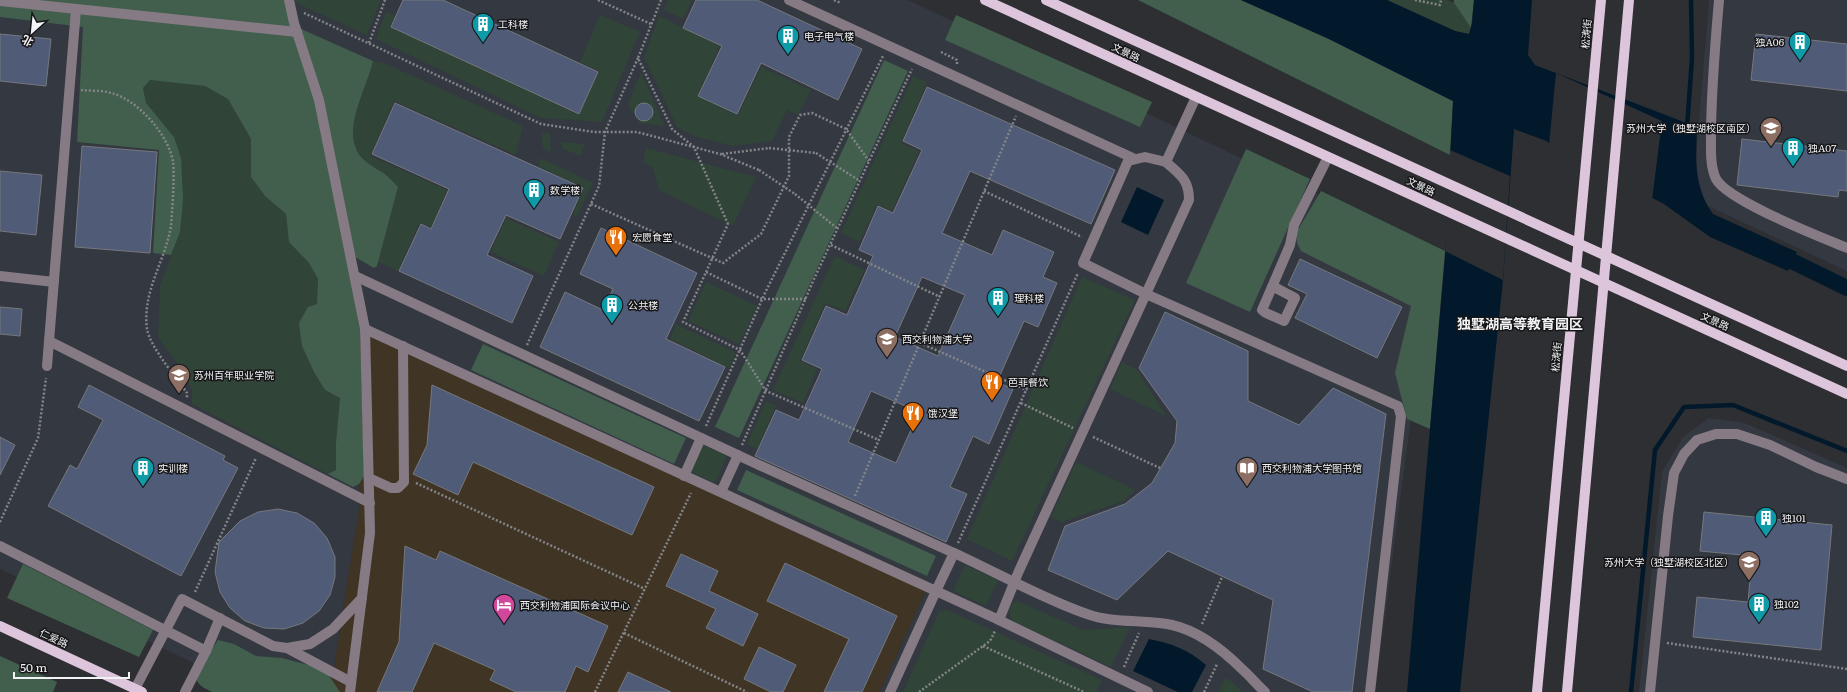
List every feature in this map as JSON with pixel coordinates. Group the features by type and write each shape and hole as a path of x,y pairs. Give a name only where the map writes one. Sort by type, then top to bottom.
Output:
{"main road":[{"name":"文景路","path":"985,0 1847,394"},
{"name":"文景路","path":"1046,0 1847,366"},
{"name":"松涛街","path":"1537,692 1601,0"},
{"path":"1567,692 1603,283 1630,0"},
{"name":"仁爱路","path":"0,626 139,690"}],"lane":[{"path":"789,0 1135,159"},
{"path":"1719,0 1711,95 1712,161 1716,179 1729,192 1768,214 1847,248"},
{"path":"0,1 297,32"},
{"path":"287,648 350,687 370,533 365,329 319,100 297,32 290,3"},
{"path":"48,366 76,9"},
{"path":"1166,162 1196,97"},
{"path":"999,620 1082,432 1146,294 1188,200 1189,187 1180,175 1166,162 1145,157 1128,161 1083,263 1146,294 1398,406 1401,416 1370,692"},
{"path":"1272,287 1290,245 1294,225 1328,157"},
{"path":"0,276 54,282"},
{"path":"355,276 701,438 1015,581 1062,604 1089,615 1108,619 1173,625 1198,636 1243,670 1264,692"},
{"path":"365,329 999,620 1148,692"},
{"path":"49,341 370,503"},
{"path":"369,478 391,488 398,488 404,482 402,346"},
{"path":"1650,692 1668,516 1674,473 1684,454 1697,440 1716,434 1737,434 1770,445 1816,467 1847,479"},
{"path":"684,476 701,438"},
{"path":"721,492 738,455"},
{"path":"0,546 206,651"},
{"path":"890,692 954,553"},
{"path":"139,690 166,630 182,599 273,646 287,648 310,644 333,629 362,598"},
{"path":"185,692 206,651 220,618"}],"path":[{"path":"369,43 385,0"},
{"path":"598,0 651,24"},
{"path":"523,354 599,186 605,132 638,58 661,0"},
{"path":"834,0 841,4"},
{"path":"1415,0 1440,5 1441,0"},
{"path":"290,3 369,43 541,124 605,132 637,132 720,154 759,170 809,204 838,229"},
{"path":"701,438 762,299 888,46"},
{"path":"638,58 672,129 694,147 728,224 683,322 740,350 766,391 879,440"},
{"path":"738,455 806,299 916,58"},
{"path":"70,89 111,93 130,100 152,122 163,137 173,162 171,226 146,301 147,330 159,353 187,393 186,410"},
{"path":"851,506 1020,106"},
{"path":"590,204 722,263 760,234 789,176 789,137 800,114 812,113 846,129 870,161"},
{"path":"720,154 769,148 816,153 860,181"},
{"path":"984,191 1092,241"},
{"path":"831,245 940,297"},
{"path":"954,553 1083,263"},
{"path":"706,272 762,299 806,299"},
{"path":"920,342 1027,390"},
{"path":"0,522 38,438 48,366"},
{"path":"1021,403 1160,468"},
{"path":"190,603 261,448"},
{"path":"404,477 645,589"},
{"path":"595,692 697,481"},
{"path":"1198,636 1222,578"},
{"path":"919,692 990,641 999,620"},
{"path":"1119,678 1144,622"},
{"path":"624,633 747,692"},
{"path":"1656,641 1847,669"},
{"path":"983,646 1084,692"},
{"path":"1204,692 1222,653"}],"shaded area":[{"name":"西交利物浦大学","path":"0,0 908,0 1433,249 1375,692 880,692 927,589 690,476 357,326 359,508 330,692 253,692 0,569"},
{"name":"苏州大学（独墅湖校区南区）","path":"1709,0 1847,0 1847,271 1706,205 1695,169"},
{"path":"356,326 690,476 927,589 880,692 330,692 359,508"},
{"name":"苏州大学（独墅湖校区北区）","path":"1709,418 1745,423 1847,468 1847,692 1639,692 1662,472 1683,437"}],"green space":[{"path":"0,0 285,0 290,24 373,61 357,111 353,136 356,148 362,158 385,174 398,187 377,266 374,268 355,257 356,307 360,330 364,476 359,484 353,487 328,474 336,470 336,443 340,398 325,390 314,372 302,346 299,323 308,307 317,304 318,279 309,263 289,242 286,214 265,196 251,177 251,139 228,99 205,86 150,80 143,88 146,103 174,137 181,158 183,199 180,232 171,255 153,253 159,150 77,142 83,27 0,17"},
{"path":"297,0 381,0 367,35 294,2"},
{"path":"668,0 692,0 683,19 664,10"},
{"path":"1138,0 1241,0 1329,39 1453,101 1450,155"},
{"path":"1387,0 1447,0 1454,3 1471,28 1469,34 1455,31"},
{"path":"1454,0 1474,0 1471,28 1454,3"},
{"path":"386,11 395,16 390,27 579,115 599,71 580,62 600,15 640,32 602,122 541,118 376,39"},
{"path":"956,15 1152,102 1140,127 945,40"},
{"path":"659,16 720,46 697,96 738,116 761,67 811,90 798,115 787,110 772,141 732,146 694,136 677,127 644,57"},
{"path":"884,60 908,71 739,438 715,427"},
{"path":"373,61 384,63 523,126 516,155 394,101 370,156 447,190 431,227 419,223 398,271 378,262 398,187 385,174 362,158 356,148 353,136 357,111"},
{"path":"641,72 665,126 640,123 628,105"},
{"path":"913,76 927,82 901,143 919,151 892,211 877,204 860,242 841,233"},
{"path":"150,80 205,86 228,99 251,139 251,177 265,196 286,214 289,242 309,263 318,279 317,304 302,346 314,372 325,390 340,398 336,443 336,470 328,474 192,404 192,390 182,370 158,337 160,286 180,232 174,137 146,103 143,88"},
{"path":"541,133 550,133 551,153 543,148"},
{"path":"562,142 585,144 580,156 562,148"},
{"path":"646,148 756,177 733,226 659,190 653,168 643,162"},
{"path":"1246,149 1310,179 1250,312 1186,283"},
{"path":"541,158 593,183 577,216 573,214 584,188 538,166"},
{"path":"1321,191 1445,251 1430,429 1407,419 1395,373 1411,306 1301,251 1297,243 1296,233"},
{"path":"506,218 559,242 544,276 491,252"},
{"path":"835,256 864,270 845,311 825,303 800,361 817,369 803,403 773,390"},
{"path":"1082,277 1135,300 1012,561 967,539"},
{"path":"706,282 757,306 739,344 688,321"},
{"path":"676,324 736,353 729,368 670,339"},
{"path":"483,344 686,438 674,464 471,370"},
{"path":"1122,362 1137,370 1166,416 1110,389"},
{"path":"766,401 776,405 757,449 747,444"},
{"path":"703,445 727,456 715,483 691,472"},
{"path":"1076,462 1136,490 1123,501 1062,522 1051,517"},
{"path":"746,470 936,556 927,576 737,490"},
{"path":"23,564 153,630 139,657 7,598"},
{"path":"965,565 998,580 986,606 953,591"},
{"path":"1017,601 1084,630 1130,627 1111,667 1012,621 1009,611 1013,603"},
{"path":"947,610 1102,680 1096,692 903,692 939,612"},
{"path":"218,640 234,644 256,656 282,658 316,667 328,674 340,692 212,692 200,685 197,681 197,677 201,666"},
{"path":"0,656 57,682 53,692 0,692"},
{"path":"1226,677 1243,692 1218,692"}],"water":[{"path":"1241,0 1387,0 1455,31 1469,34 1472,23 1474,0 1532,0 1528,55 1535,65 1697,127 1696,161 1699,183 1702,193 1713,214 1797,252 1788,271 1710,237 1664,204 1544,140 1514,129 1503,280 1460,692 1407,692 1445,257 1453,101 1329,39"},
{"path":"1137,187 1164,200 1148,235 1121,222"},
{"path":"1149,639 1186,651 1206,665 1192,692 1178,692 1133,671"}],"pier":[{"path":"1556,73 1662,121 1652,200 1549,145"},
{"path":"1450,150 1510,176 1503,280 1445,251"}],"building":[{"name":"工科楼","path":"403,0 443,0 598,72 579,114 391,27"},
{"name":"电子电气楼","path":"696,0 757,0 862,49 838,100 761,63 737,114 698,96 722,46 683,28"},
{"path":"0,34 51,39 46,86 0,81"},
{"name":"独A06","path":"1756,34 1847,44 1847,91 1751,80"},
{"name":"理科楼","path":"927,87 1115,170 1091,224 970,171 942,233 992,255 1003,230 1054,252 1043,277 1057,283 1038,327 1024,321 997,382 1013,389 989,444 973,436 950,487 967,494 946,542 755,456 776,410 799,420 822,369 802,360 826,306 847,315 873,256 859,250 878,206 893,213 922,150 903,141","holes":["922,277 965,295 938,356 895,337","871,391 919,412 896,463 848,442"]},
{"name":"数学楼","path":"395,103 583,188 560,239 506,215 487,255 533,276 512,323 399,271 421,224 431,229 449,189 372,154"},
{"path":"644,103 650,106 653,112 650,118 644,121 638,118 635,112 638,106"},
{"name":"独A07","path":"1742,139 1847,151 1847,191 1839,190 1838,197 1737,185"},
{"path":"82,146 157,152 150,253 75,247"},
{"path":"0,171 42,175 36,235 0,231"},
{"name":"公共楼","path":"601,228 697,273 666,339 725,367 699,421 540,347 565,292 603,310 613,289 580,274"},
{"path":"1300,259 1402,307 1377,358 1295,318 1307,294 1288,285"},
{"path":"0,307 22,309 20,336 0,334"},
{"path":"1165,312 1248,351 1248,401 1299,425 1333,388 1386,414 1352,692 1313,692 1263,669 1273,600 1168,551 1117,600 1048,570 1065,526 1125,504 1152,483 1175,443 1177,421 1139,368"},
{"name":"实训楼","path":"89,385 225,456 223,460 238,468 181,576 48,506 70,465 77,469 103,420 78,407"},
{"path":"432,385 654,487 632,535 473,462 458,495 413,474 427,445"},
{"path":"0,437 15,445 0,475"},
{"path":"278,509 297,513 314,523 327,538 335,557 335,577 330,595 319,611 303,623 284,629 264,628 245,621 230,608 220,592 215,572 219,542 240,521 258,512"},
{"path":"1704,512 1832,525 1821,650 1693,637 1697,597 1748,602 1752,556 1700,551"},
{"path":"405,546 436,560 440,551 608,626 588,672 576,666 565,692 516,692 490,680 495,670 434,643 412,692 377,692 399,642"},
{"path":"681,554 718,571 709,591 758,614 743,646 706,628 716,609 666,586"},
{"path":"785,563 897,616 862,692 824,692 849,639 767,601"},
{"path":"759,647 796,665 783,692 771,692 744,679"},
{"path":"628,672 671,692 618,692"}],"waterway":[{"path":"1687,128 1692,58 1691,0"},
{"path":"1773,252 1847,288"},
{"path":"1631,692 1655,450 1684,407 1733,405 1847,451"}],"place":[{"name":"工科楼","path":"483,44"},
{"name":"电子电气楼","path":"788,56"},
{"name":"独A06","path":"1800,62"},
{"name":"苏州大学（独墅湖校区南区）","path":"1771,148"},
{"name":"独A07","path":"1793,168"},
{"name":"数学楼","path":"534,210"},
{"name":"宏愿食堂","path":"616,256"},
{"name":"理科楼","path":"998,318"},
{"name":"公共楼","path":"612,324"},
{"name":"西交利物浦大学","path":"887,358"},
{"name":"苏州百年职业学院","path":"179,394"},
{"name":"芭菲餐饮","path":"992,402"},
{"name":"饿汉堡","path":"913,432"},
{"name":"实训楼","path":"143,488"},
{"name":"西交利物浦大学图书馆","path":"1247,488"},
{"name":"独101","path":"1766,538"},
{"name":"苏州大学（独墅湖校区北区）","path":"1749,582"},
{"name":"西交利物浦国际会议中心","path":"504,624"},
{"name":"独102","path":"1759,624"}],"district":[{"name":"独墅湖高等教育园区","path":"1520,324"}]}
